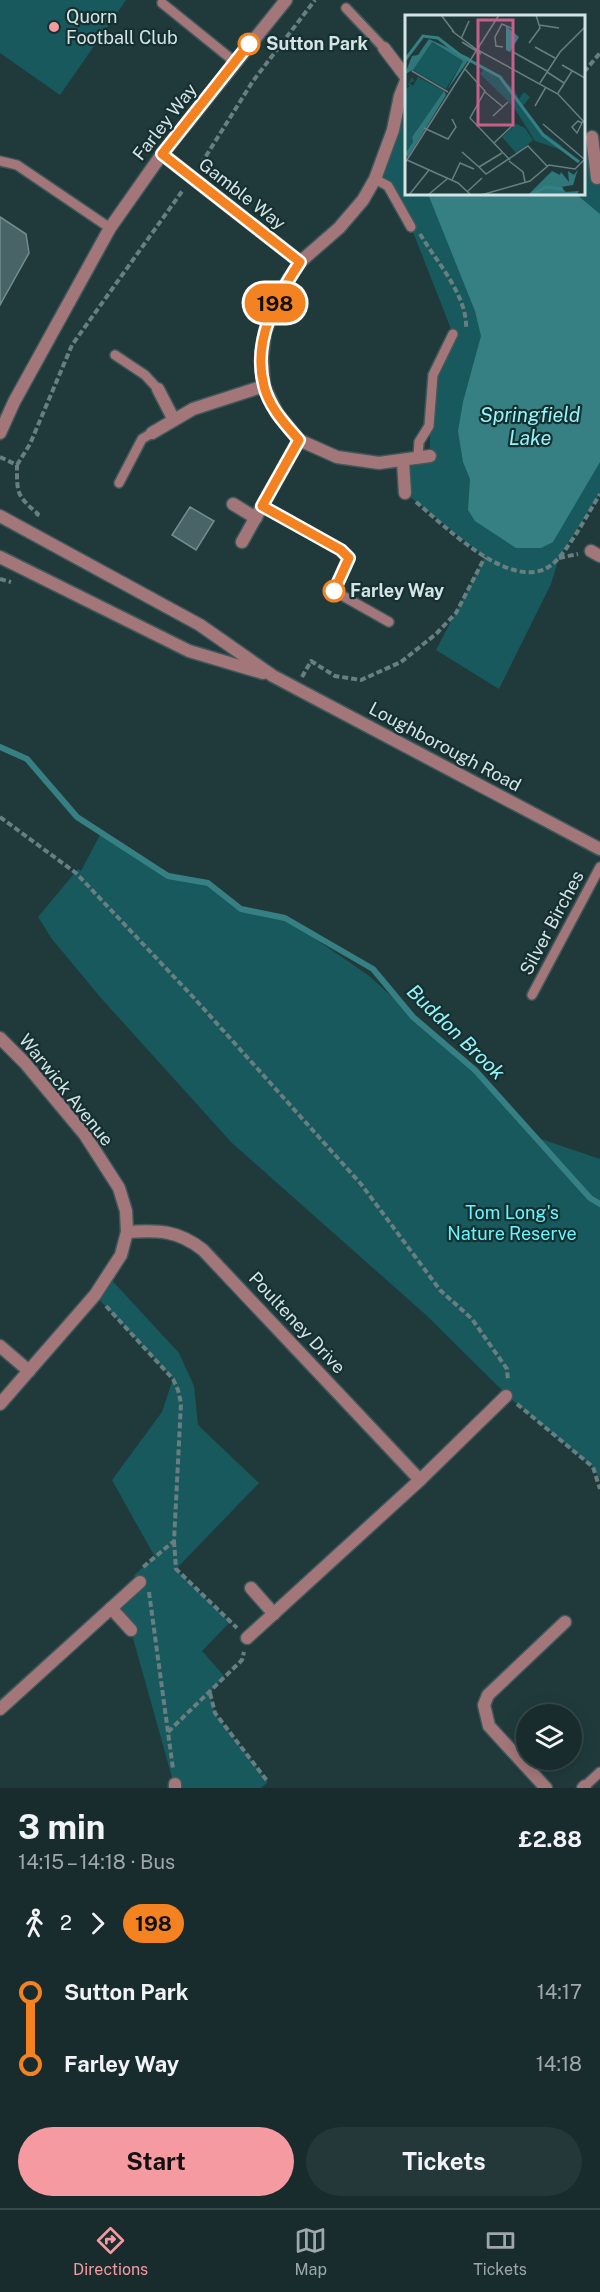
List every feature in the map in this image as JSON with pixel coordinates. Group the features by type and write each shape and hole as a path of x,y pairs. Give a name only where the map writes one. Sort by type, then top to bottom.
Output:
{"street":[{"name":"Farley Way","path":"0,433 14,402 110,228 162,154 286,0"},
{"path":"384,48 405,78"},
{"path":"405,82 393,130 375,178 363,200 339,228 300,262 281,291 265,332 262,357 264,386 277,413 299,440 337,457 380,463 424,457"},
{"path":"592,138 588,150 597,173"},
{"name":"Gamble Way","path":"162,154 300,262"},
{"path":"152,433 193,409 264,386"},
{"path":"158,389 174,420"},
{"path":"242,542 299,440"},
{"path":"403,461 405,492"},
{"path":"232,504 256,518"},
{"name":"Loughborough Road","path":"0,516 200,625 273,676 600,849"},
{"name":"Loughborough Road","path":"0,557 189,651 273,676"},
{"name":"Warwick Avenue","path":"0,1038 25,1063 85,1135 118,1188 126,1211 127,1232 121,1256 95,1295 0,1404"},
{"name":"Poulteney Drive","path":"127,1232 173,1233 189,1239 203,1250 420,1480"},
{"path":"0,1346 29,1371"},
{"path":"247,1638 420,1480 506,1395"},
{"path":"0,1709 140,1582"},
{"path":"251,1588 274,1614"},
{"path":"111,1608 132,1630"},
{"path":"546,1788 489,1726 484,1705 488,1695 566,1622"}],"lane":[{"path":"162,3 235,62"},
{"path":"346,8 384,48"},
{"path":"0,161 17,165 110,228"},
{"path":"375,178 388,186 414,225"},
{"path":"424,457 419,442 429,426 433,375 453,334"},
{"path":"115,355 145,375 158,389"},
{"path":"118,483 142,439 152,433"},
{"path":"262,506 341,550 349,558 334,591 389,622"},
{"name":"Silver Birches","path":"532,995 600,867"},
{"path":"584,1787 600,1772"}],"path":[{"path":"17,465 30,444 72,345 192,177 253,81 315,0"},
{"path":"585,71 600,53"},
{"path":"414,225 455,288 466,322 465,336"},
{"path":"405,492 473,549 516,572 534,572 548,567 559,558 600,494"},
{"path":"296,688 311,661 335,676 361,680 401,662 436,634 456,613 485,557"},
{"path":"0,817 76,873 194,998 361,1184 440,1290 472,1319 497,1354 507,1369 506,1395 593,1467 600,1489"},
{"path":"95,1295 173,1378 182,1403 174,1541 176,1569 247,1638 242,1660 168,1732"},
{"path":"174,1541 134,1575 150,1593 175,1786"},
{"path":"209,1692 215,1713 268,1782"}],"green space":[{"name":"Quorn Football Club","path":"0,0 126,0 60,95 0,53"},
{"name":"Springfield Lake","path":"405,85 405,195 585,195 585,140 592,137 597,178 600,184 600,494 559,558 551,584 499,689 436,650 485,557 405,493 403,461 430,456 433,375 453,334 411,227 375,179"},
{"name":"Tom Long's Nature Reserve","path":"101,833 159,870 208,883 241,909 285,918 368,975 481,1077 535,1137 600,1159 600,1479 593,1467 511,1399 425,1314 232,1143 101,998 52,939 38,917 78,869 81,871"},
{"path":"107,1275 179,1353 194,1386 198,1425 259,1483 176,1569 230,1622 202,1651 225,1677 210,1692 215,1713 268,1782 261,1788 175,1788 131,1631 111,1608 140,1582 134,1575 155,1557 112,1480 162,1412 173,1379 95,1295"}],"water":[{"name":"Springfield Lake","path":"428,195 577,195 600,214 600,462 553,542 541,548 516,548 475,521 468,510 470,479 463,462 458,431 463,402 481,336 475,311"}],"building":[{"path":"0,217 26,234 29,253 0,305"},
{"path":"190,507 214,521 196,550 172,535"}],"waterway":[{"name":"Buddon Brook","path":"0,747 27,759 77,817 168,876 208,883 241,909 285,918 373,969 413,1017 475,1070 590,1198 600,1204"}],"bus line":[{"name":"198","path":"249,44 162,154 300,262 281,291 271,312 265,332 262,357 264,386 277,413 299,440 262,506 341,550 349,558 334,591"}],"place":[{"name":"Quorn Football Club","path":"54,27"},
{"name":"Sutton Park","path":"249,44"},
{"name":"Farley Way","path":"334,591"}]}
